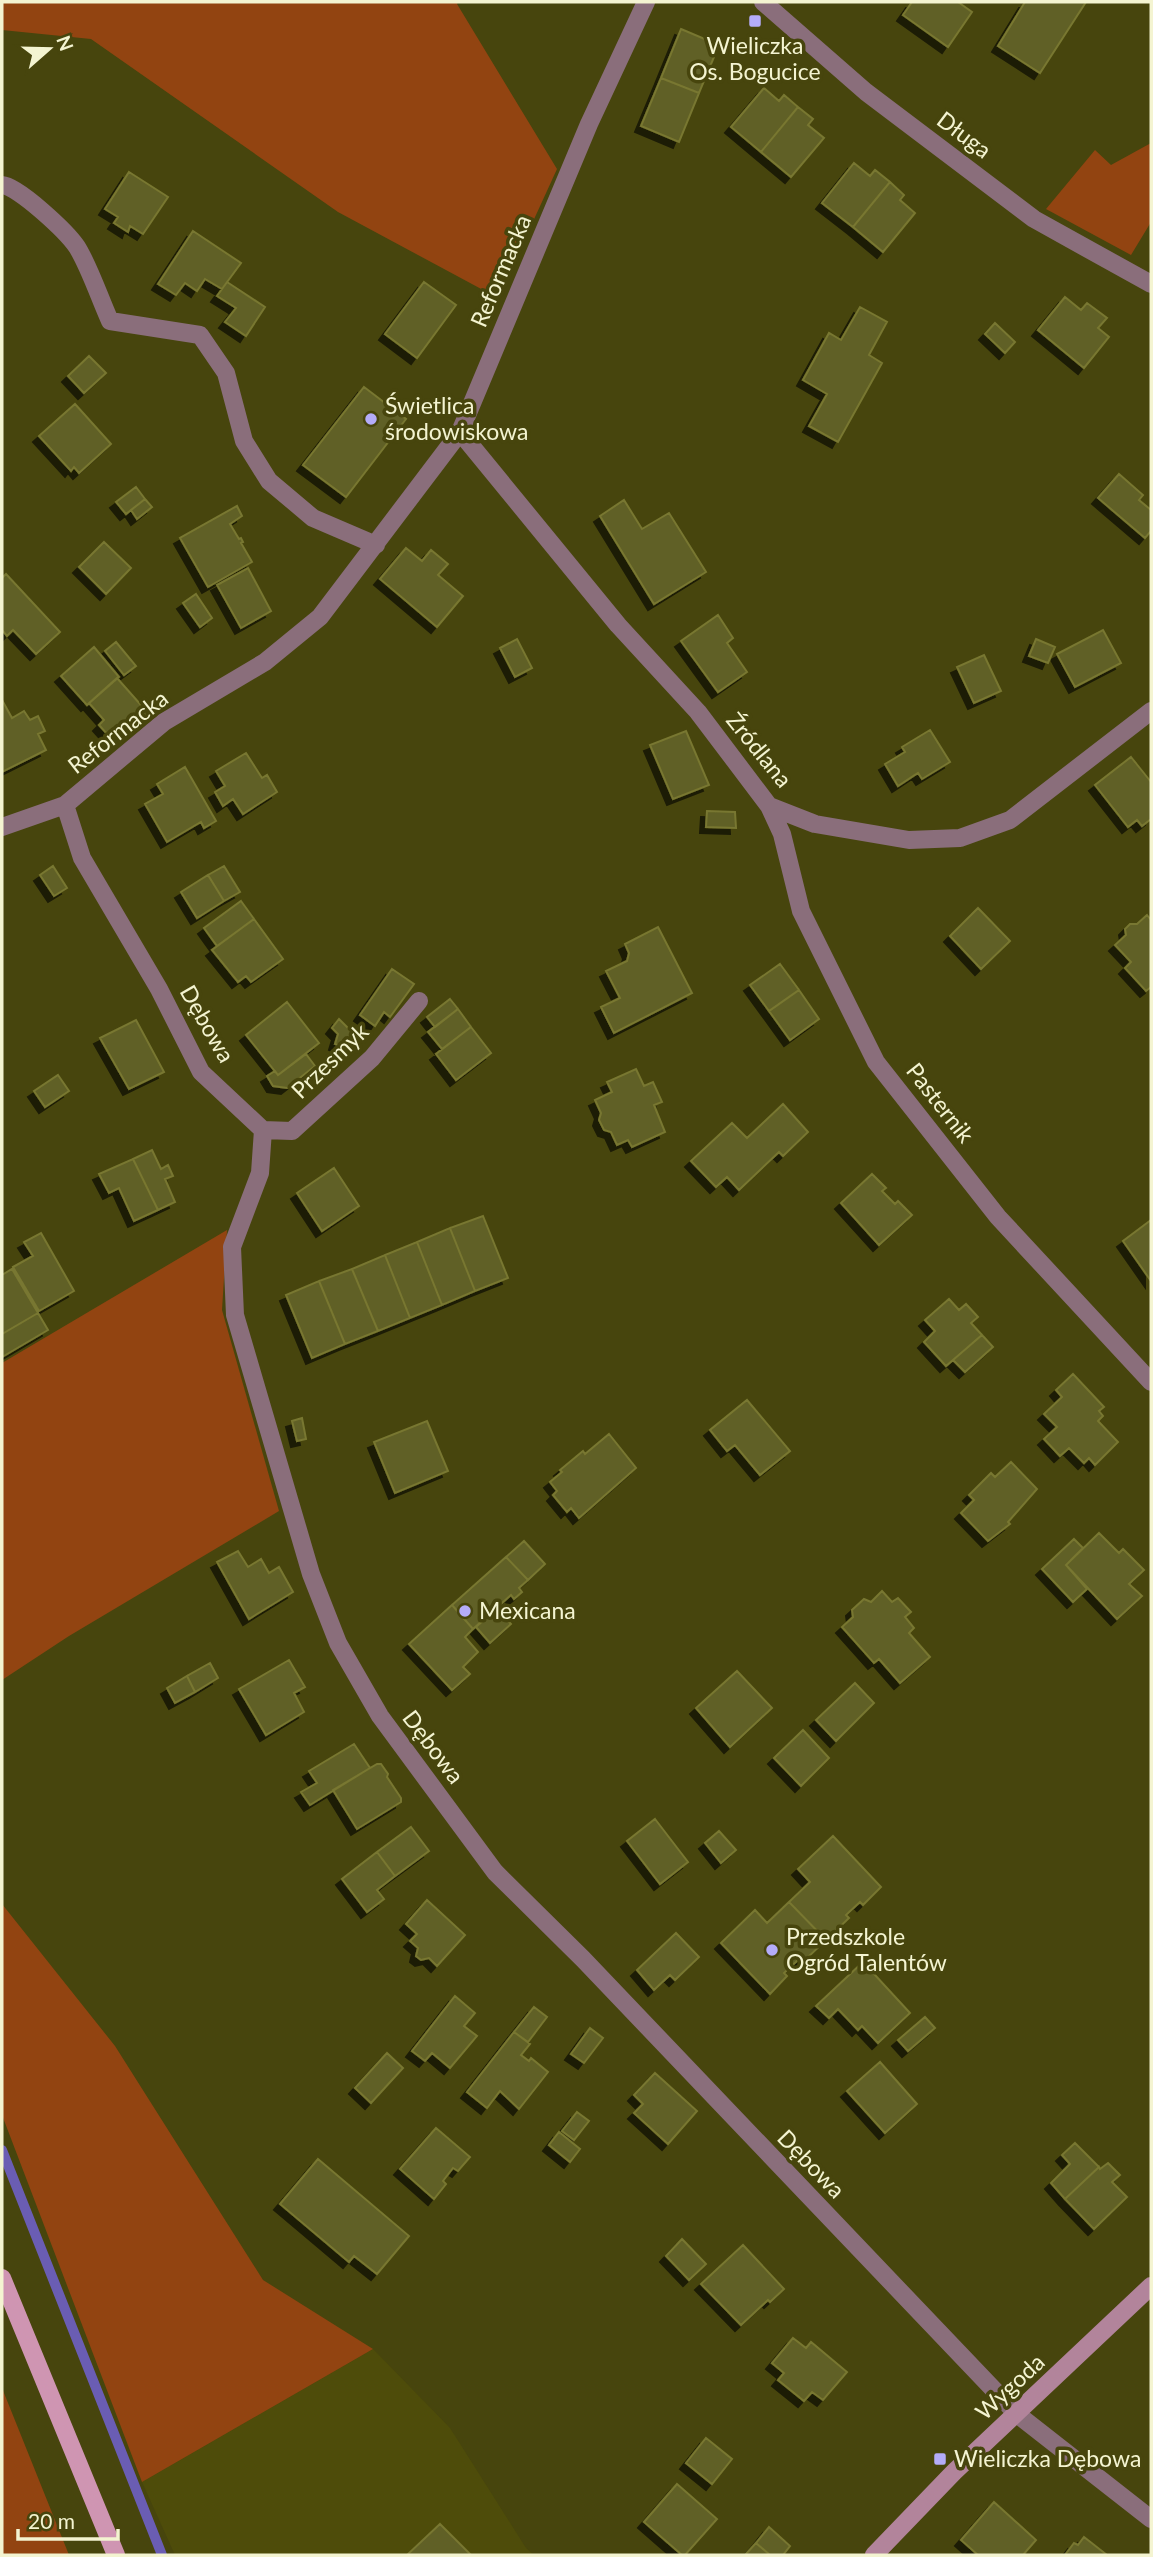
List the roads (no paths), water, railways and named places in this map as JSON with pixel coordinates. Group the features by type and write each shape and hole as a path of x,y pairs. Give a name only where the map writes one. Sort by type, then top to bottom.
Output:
{"main road":[{"path":"2,2278 116,2555"}],"street":[{"name":"Reformacka","path":"2,827 65,805 164,722 265,662 320,617 460,432 589,124 646,2"},
{"name":"Długa","path":"763,2 866,92 1034,219 1151,284"},
{"path":"2,185 8,186 33,203 76,246 110,321 200,335 226,373 244,440 269,481 313,518 376,545"},
{"name":"Źródlana","path":"460,432 618,625 698,712 769,806 815,824 909,840 960,838 1010,820 1151,711"},
{"name":"Dębowa","path":"65,805 82,858 159,989 201,1072 263,1130 260,1173 232,1247 235,1315 311,1574 338,1643 380,1716 495,1872 583,1959 1017,2414 1151,2519"},
{"name":"Pasternik","path":"769,806 782,834 801,911 876,1062 998,1217 1151,1382"},
{"name":"Przesmyk","path":"263,1130 292,1131 372,1058 419,1001"},
{"name":"Wygoda","path":"874,2555 954,2472 1151,2286"}],"waterway":[{"path":"2,2150 162,2555"}],"place":[{"name":"Wieliczka Os. Bogucice","path":"755,21"},
{"name":"Świetlica środowiskowa","path":"371,419"},
{"name":"Mexicana","path":"465,1611"},
{"name":"Przedszkole Ogród Talentów","path":"772,1950"},
{"name":"Wieliczka Dębowa","path":"940,2459"}]}
